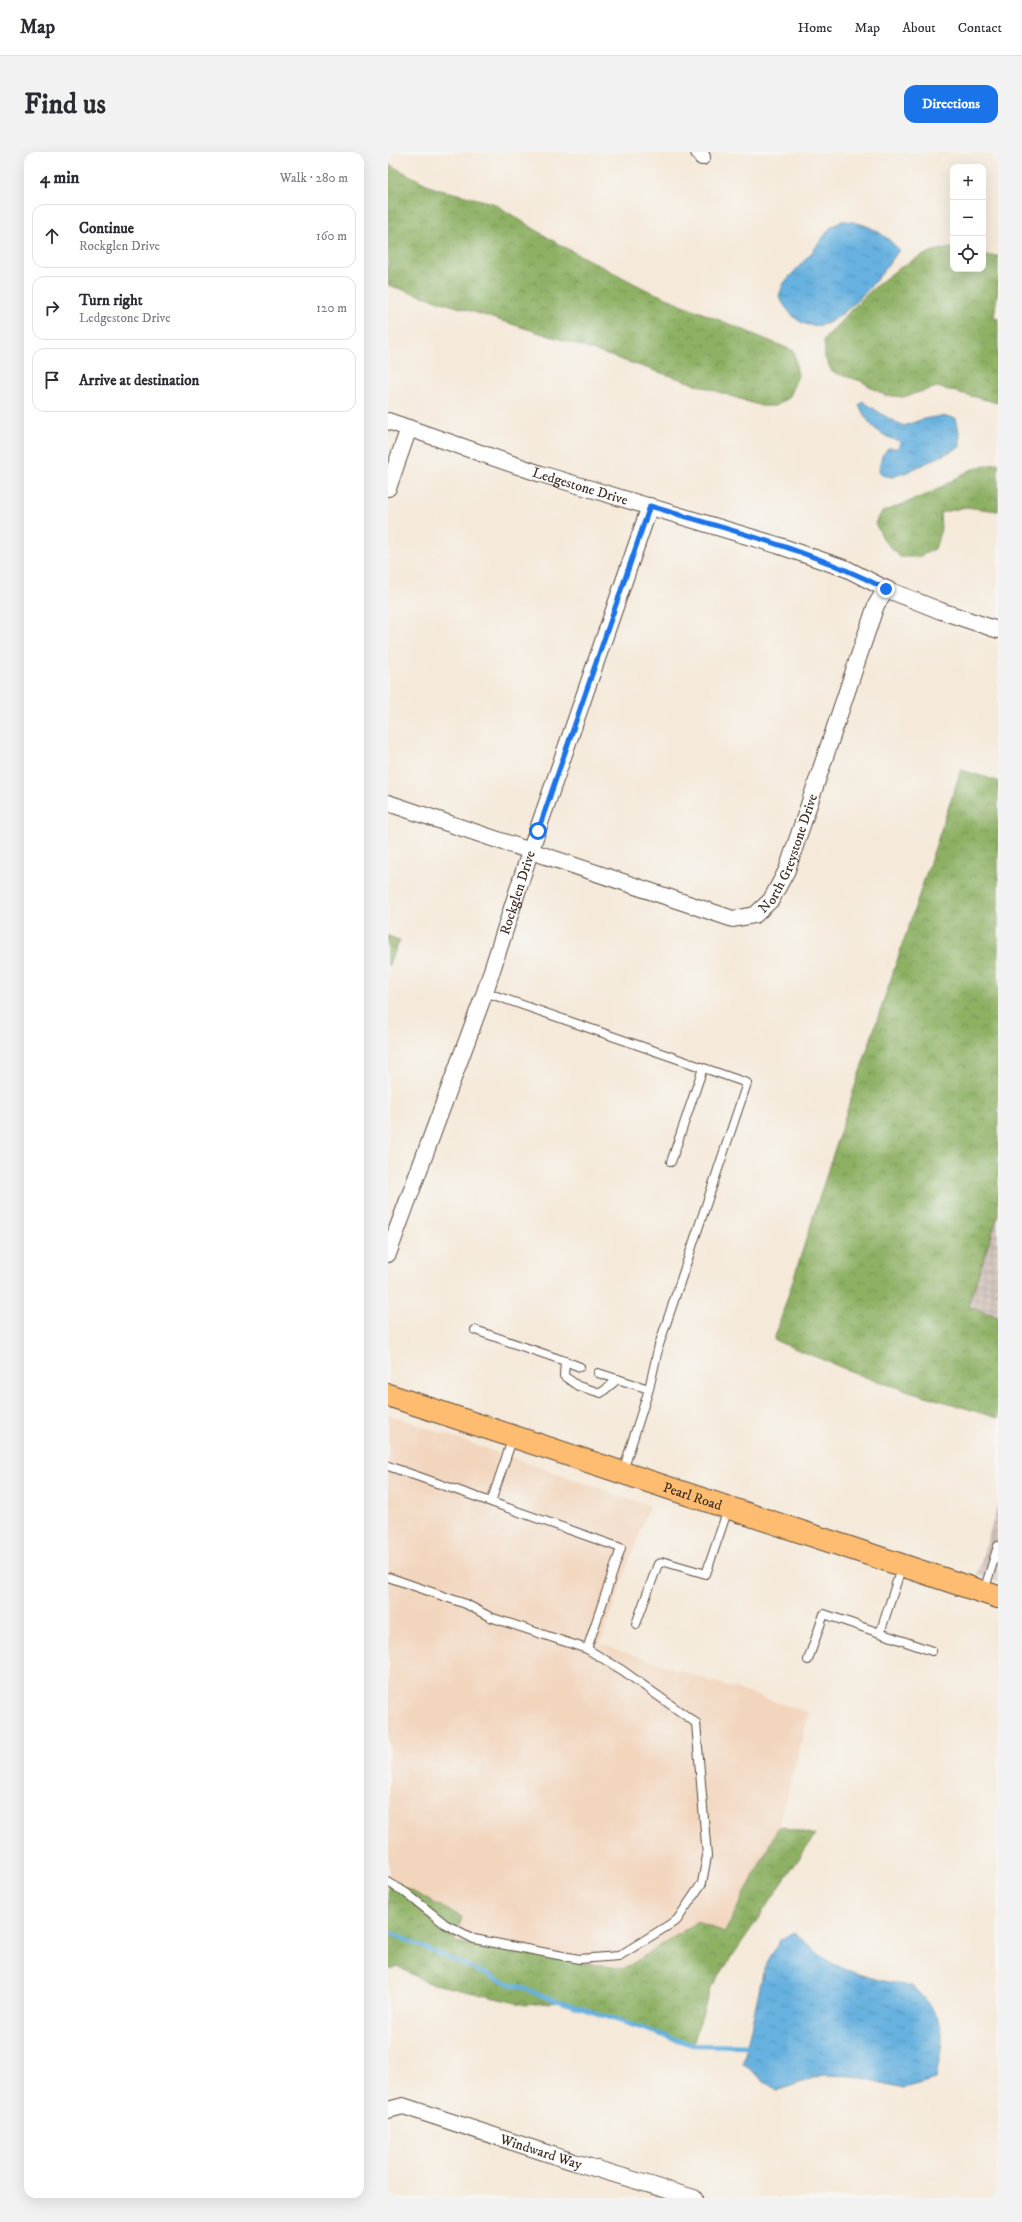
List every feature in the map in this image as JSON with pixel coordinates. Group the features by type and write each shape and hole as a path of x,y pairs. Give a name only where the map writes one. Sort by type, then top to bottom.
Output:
{"main road":[{"name":"Pearl Road","path":"388,1395 991,1595"}],"street":[{"name":"Ledgestone Drive","path":"388,421 541,474 777,545 847,570 886,589 998,630"},
{"path":"388,488 409,428"},
{"name":"Rockglen Drive","path":"388,1254 485,992 530,852 650,506"},
{"name":"North Greystone Drive","path":"388,803 733,919 755,915 771,900 787,870 875,607 886,589"},
{"name":"Windward Way","path":"388,2110 403,2106 574,2162 694,2198"}],"lane":[{"path":"485,992 747,1083 659,1345 649,1389 622,1473"},
{"path":"672,1162 703,1068"},
{"path":"475,1330 580,1367"},
{"path":"565,1361 564,1376 578,1386 601,1393 618,1379"},
{"path":"598,1373 649,1389"},
{"path":"491,1502 513,1436"},
{"path":"388,1466 621,1548 587,1649"},
{"path":"636,1624 658,1564 665,1562 706,1574 728,1508"},
{"path":"991,1595 998,1546"},
{"path":"880,1633 902,1565"},
{"path":"388,1577 466,1604 490,1617 587,1649 696,1723 707,1856 702,1882 677,1920 619,1956 578,1959 474,1939 445,1924 406,1893 388,1882"},
{"path":"808,1660 824,1614 932,1651"}],"shaded area":[{"path":"998,1215 998,1317 968,1306"},
{"path":"388,1414 649,1506 600,1644 809,1713 779,1826 724,1932 697,1922 624,1969 453,1942 459,1924 388,1879"},
{"path":"998,1504 998,1582 977,1575"}],"green space":[{"path":"388,164 434,188 493,203 560,245 647,290 794,351 798,376 788,398 776,406 761,406 556,338 388,285"},
{"path":"950,248 950,272 986,272 986,256 998,256 998,288 994,317 998,319 998,403 937,387 903,397 884,395 861,381 832,372 825,358 824,340 870,291 883,280 911,261 939,250"},
{"path":"998,463 998,511 965,507 940,513 941,529 935,549 918,557 900,557 885,542 875,523 882,512 929,494 970,470"},
{"path":"961,770 998,781 998,1215 968,1306 998,1317 998,1418 870,1379 774,1340 851,1098"},
{"path":"388,936 400,940 388,966"},
{"path":"779,1826 815,1835 710,1989 693,2045 506,1984 559,2002 525,2005 426,1982 397,1966 388,1970 388,1879 462,1917 454,1942 624,1969 697,1922 725,1932"}],"water":[{"path":"842,221 859,223 874,229 887,238 899,250 867,291 838,317 822,325 805,324 800,322 792,315 779,297 783,284 813,251 831,227"},
{"path":"862,401 888,418 904,426 917,421 936,417 956,418 960,436 960,447 905,473 892,477 882,475 879,470 882,456 888,448 898,448 900,441 880,433 870,423 859,404"},
{"path":"794,1932 820,1955 843,1968 854,1973 879,1980 912,1986 933,2010 941,2028 941,2049 936,2079 903,2088 853,2076 822,2075 777,2091 743,2064 764,1968 780,1940"}],"waterway":[{"path":"388,1932 495,1978 544,1996 693,2045 752,2046"}],"route":[{"path":"538,831 650,506 777,545 847,570 886,589"}]}
